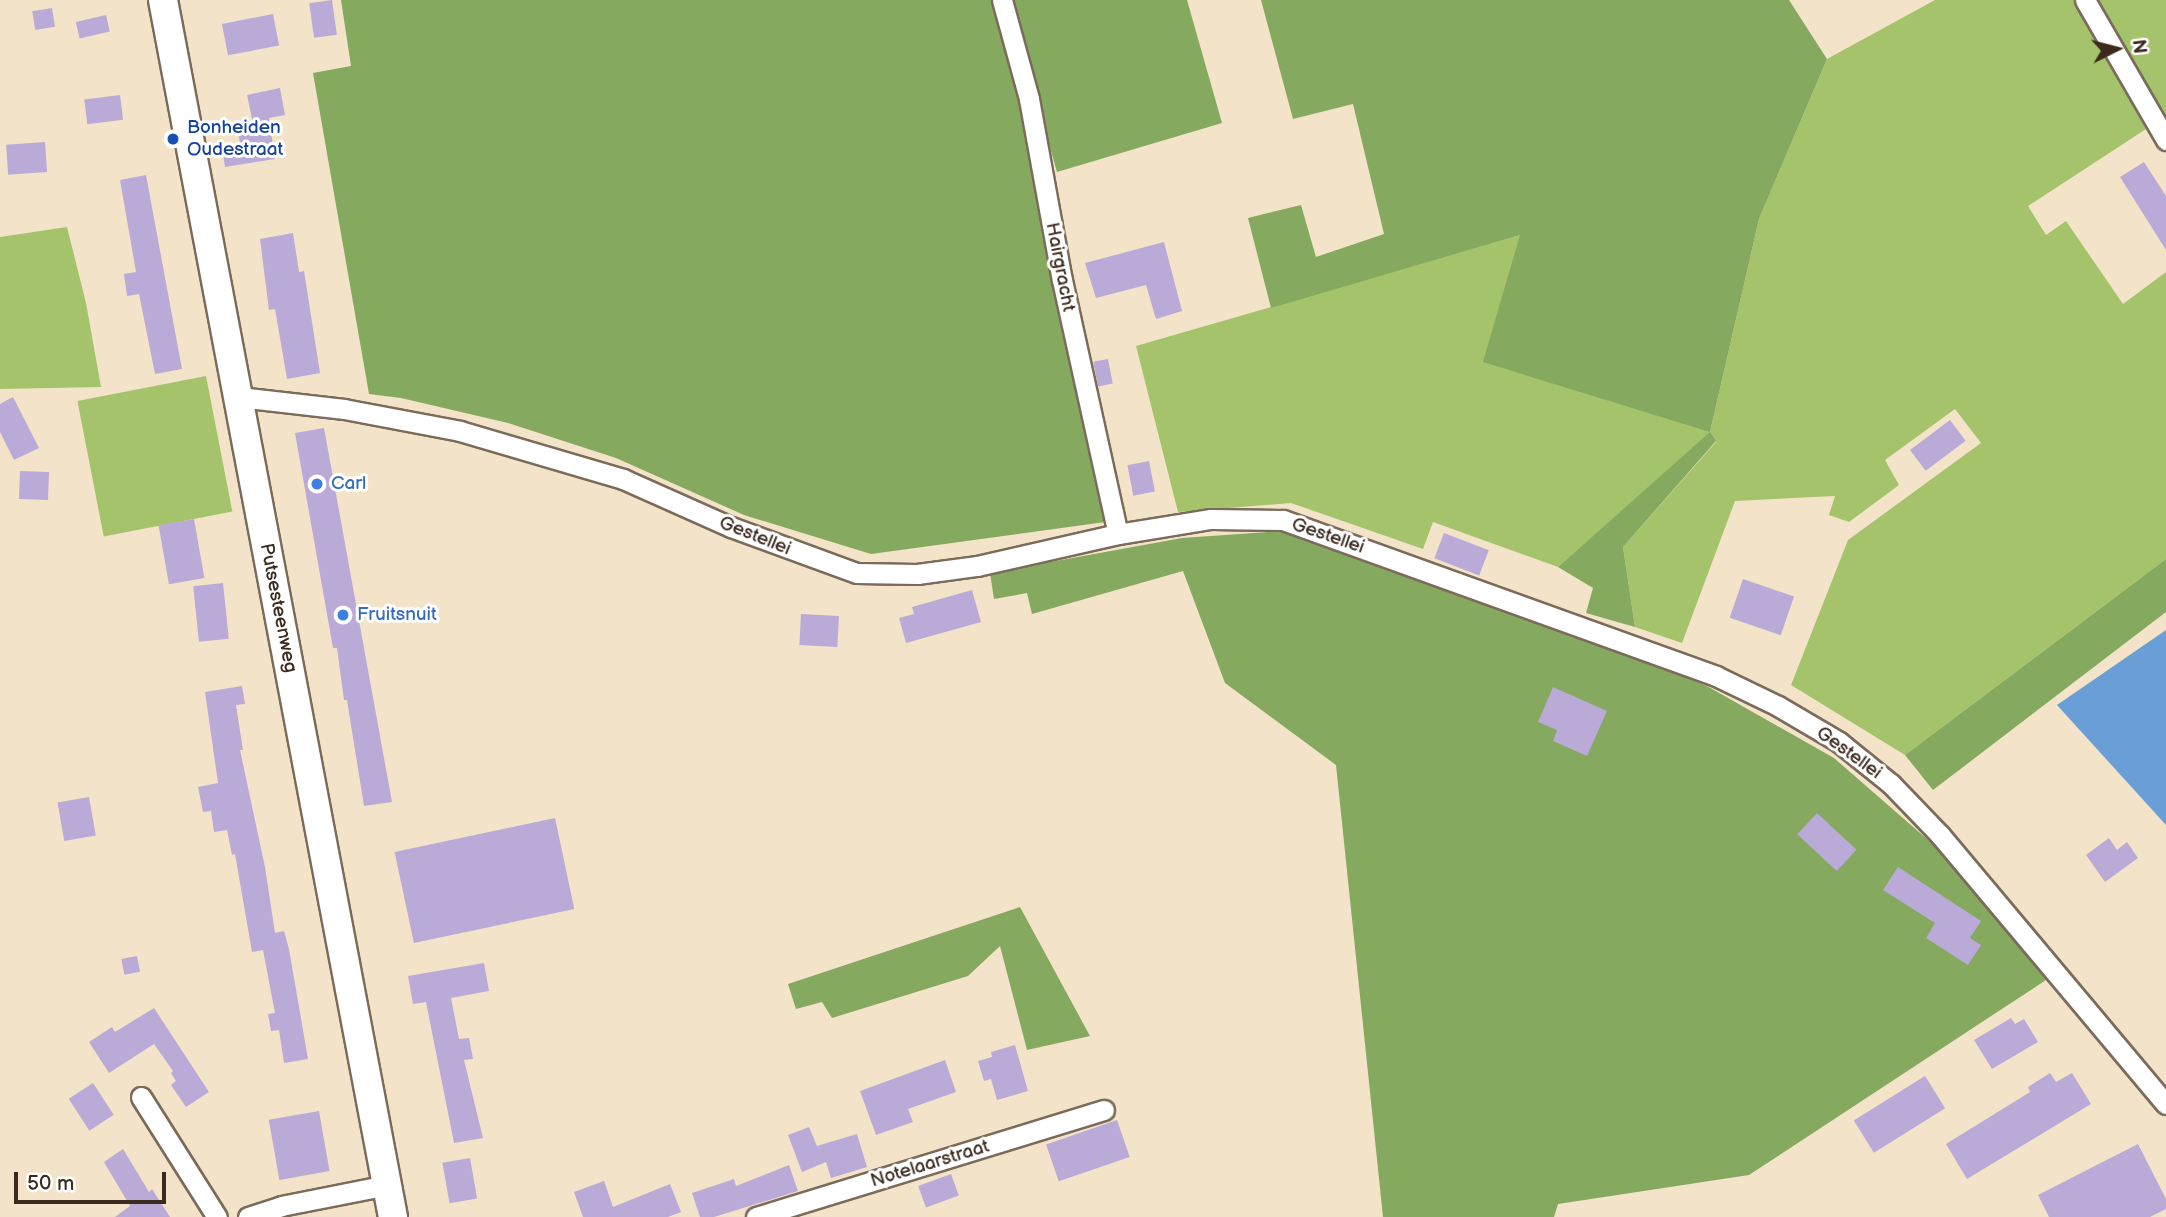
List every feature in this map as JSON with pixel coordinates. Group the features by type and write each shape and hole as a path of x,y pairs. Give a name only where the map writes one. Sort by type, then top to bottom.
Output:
{"main road":[{"name":"Putsesteenweg","path":"163,0 393,1217"}],"street":[{"name":"Hairgracht","path":"1002,0 1029,99 1062,280 1118,534"},
{"path":"2085,0 2166,140"},
{"name":"Gestellei","path":"239,397 344,409 460,431 623,479 756,537 856,573 917,574 977,566 1118,534 1211,519 1283,520 1716,676 1778,706 1839,742 1899,793 1940,835 2166,1104"},
{"path":"141,1097 217,1217"},
{"name":"Notelaarstraat","path":"757,1217 1104,1110"},
{"path":"248,1217 281,1206 387,1185"}],"green space":[{"path":"341,0 1006,0 1105,522 871,554 744,515 616,458 508,423 401,398 369,394 313,73 351,66"},
{"path":"1008,0 1187,0 1222,123 1057,172"},
{"path":"1261,0 1789,0 1827,59 1759,219 1710,432 1483,362 1520,235 1271,308 1248,218 1301,205 1316,257 1384,234 1353,104 1293,119"},
{"path":"1935,0 2074,0 2146,129 2028,206 2046,235 2066,221 2123,304 2166,272 2166,559 1905,755 1791,685 1848,540 1981,443 1955,409 1885,460 1899,485 1849,522 1829,515 1835,496 1735,501 1682,643 1635,627 1623,547 1716,442 1710,433 1558,567 1433,522 1423,549 1291,503 1178,512 1136,346 1520,235 1710,432 1759,219 1827,59"},
{"path":"2096,0 2166,0 2166,126"},
{"path":"67,227 86,303 101,387 0,389 0,237"},
{"path":"206,376 232,511 104,536 77,401"},
{"path":"1710,432 1716,441 1623,547 1635,627 1586,613 1593,588 1558,567"},
{"path":"1283,531 1572,631 1707,686 1834,758 1943,853 2046,980 1749,1175 1558,1204 1554,1217 1383,1217 1336,765 1225,683 1183,571 1032,614 1027,593 994,599 990,573 1182,538"},
{"path":"2166,559 2166,612 1933,790 1905,755"},
{"path":"1020,907 1090,1036 1027,1050 1000,946 968,976 832,1018 822,1002 796,1009 788,984"}],"water":[{"path":"2166,630 2166,825 2057,705"}],"building":[{"path":"332,0 337,35 314,38 309,3"},
{"path":"52,8 55,27 35,30 32,11"},
{"path":"273,14 279,45 228,55 222,24"},
{"path":"106,15 110,32 80,39 76,22"},
{"path":"280,88 285,115 269,118 275,159 225,167 222,146 240,143 238,131 254,128 247,95"},
{"path":"120,95 123,120 87,124 84,99"},
{"path":"45,142 47,172 8,175 6,145"},
{"path":"2144,162 2166,196 2166,250 2120,177"},
{"path":"146,175 182,369 155,374 139,294 127,296 124,274 136,272 120,180"},
{"path":"293,233 299,272 304,271 320,373 287,379 275,309 269,310 260,239"},
{"path":"1164,242 1182,311 1156,319 1146,285 1096,298 1085,263"},
{"path":"1108,359 1113,384 1098,386 1093,362"},
{"path":"13,397 39,448 14,460 0,432 0,404"},
{"path":"1950,420 1966,441 1926,471 1910,450"},
{"path":"324,428 392,802 364,806 337,648 333,648 295,433"},
{"path":"1149,461 1155,491 1133,496 1127,465"},
{"path":"20,471 49,472 48,500 19,499"},
{"path":"194,519 204,578 169,584 159,525"},
{"path":"1444,533 1489,550 1479,575 1434,558"},
{"path":"1743,579 1794,597 1781,635 1730,618"},
{"path":"223,583 229,639 199,642 193,586"},
{"path":"972,590 981,622 906,643 899,618 914,614 912,607"},
{"path":"801,614 839,616 837,647 799,645"},
{"path":"242,686 245,704 236,705 243,750 240,750 265,867 275,933 284,931 289,949 308,1059 284,1063 279,1030 271,1031 268,1014 275,1013 263,950 252,952 235,854 232,855 227,830 214,832 211,811 203,812 198,787 218,783 205,692"},
{"path":"1553,687 1607,711 1587,756 1553,741 1557,730 1538,722"},
{"path":"89,797 96,835 64,841 57,803"},
{"path":"1817,813 1856,850 1837,871 1797,834"},
{"path":"555,818 574,909 414,943 395,852"},
{"path":"2109,838 2117,850 2127,842 2138,858 2105,882 2086,855"},
{"path":"1898,867 1981,921 1970,938 1981,945 1968,965 1926,938 1935,923 1883,890"},
{"path":"137,956 140,972 124,975 121,959"},
{"path":"484,963 489,991 451,998 459,1039 469,1038 473,1059 464,1060 483,1138 454,1143 426,1002 413,1004 408,976"},
{"path":"154,1008 209,1092 186,1107 171,1085 176,1081 171,1073 173,1071 154,1044 109,1073 89,1042 112,1027 115,1032"},
{"path":"2011,1018 2015,1024 2024,1019 2038,1042 1992,1069 1974,1040"},
{"path":"1015,1045 1028,1091 997,1100 991,1079 984,1081 978,1061 992,1057 991,1052"},
{"path":"945,1060 956,1092 908,1109 913,1122 876,1135 860,1091"},
{"path":"2050,1073 2056,1082 2072,1073 2091,1104 1967,1179 1946,1144 2030,1092 2028,1087"},
{"path":"1925,1076 1945,1108 1874,1153 1854,1121"},
{"path":"93,1083 114,1115 89,1131 69,1099"},
{"path":"319,1111 330,1171 279,1180 269,1120"},
{"path":"1117,1120 1130,1157 1059,1181 1046,1144"},
{"path":"809,1127 817,1146 857,1134 867,1167 831,1178 826,1162 802,1172 788,1135"},
{"path":"2138,1144 2166,1199 2166,1209 2150,1217 2049,1217 2038,1195"},
{"path":"123,1149 149,1192 152,1189 170,1217 115,1217 130,1206 104,1162"},
{"path":"470,1158 477,1198 450,1203 442,1163"},
{"path":"789,1165 798,1191 714,1217 700,1217 692,1193 734,1179 736,1186"},
{"path":"951,1174 959,1196 926,1208 918,1186"},
{"path":"604,1181 613,1207 670,1184 681,1212 668,1217 583,1217 574,1192"}],"place":[{"name":"Bonheiden Oudestraat","path":"173,139"},
{"name":"Carl","path":"317,484"},
{"name":"Fruitsnuit","path":"343,615"}]}
